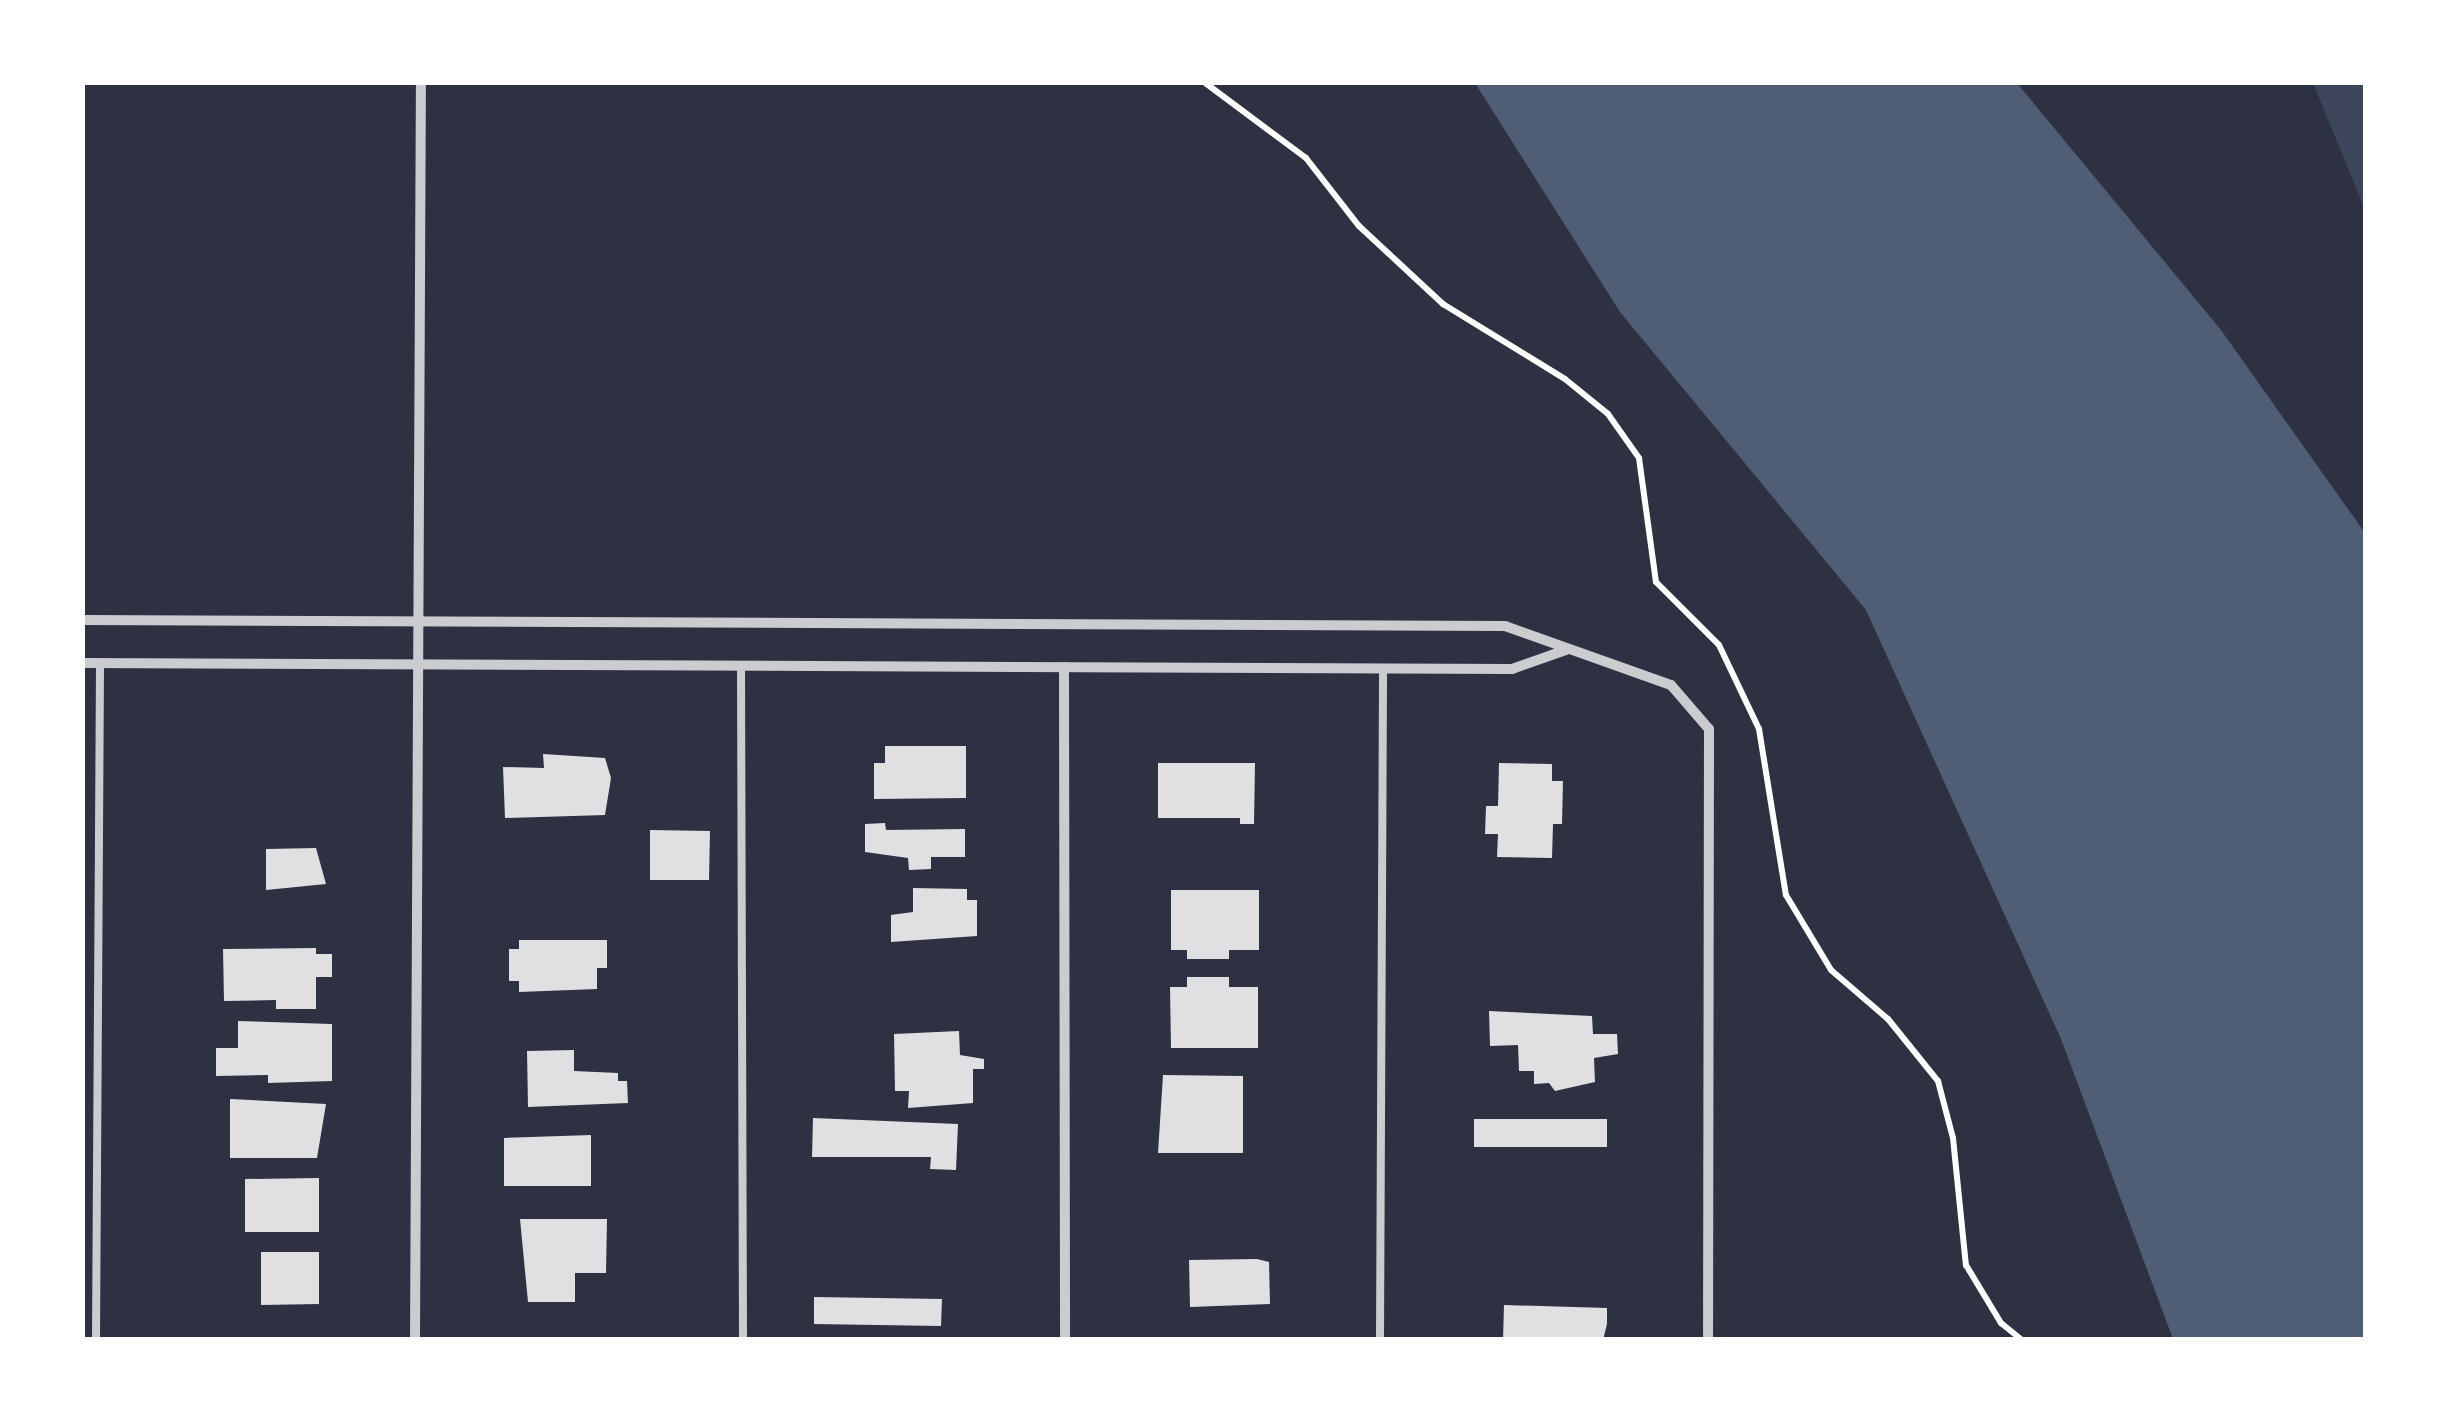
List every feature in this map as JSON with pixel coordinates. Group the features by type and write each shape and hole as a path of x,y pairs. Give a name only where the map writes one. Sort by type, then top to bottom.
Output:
{"street":[{"path":"415,1340 421,82"},
{"path":"82,620 1505,626 1671,685 1710,728 1708,1340"},
{"path":"82,663 1512,669 1567,650"},
{"path":"1064,667 1065,1340"}],"lane":[{"path":"96,1340 100,663"},
{"path":"741,665 743,1340"},
{"path":"1380,1340 1383,670"}],"shaded area":[{"path":"1475,83 2017,83 2221,330 2365,533 2365,1339 2173,1339 2061,1039 1866,610 1620,312"},
{"path":"2313,83 2365,83 2365,210"}],"building":[{"path":"885,746 966,746 966,798 874,799 874,763 885,763"},
{"path":"543,754 605,758 611,778 605,815 505,818 503,767 544,768"},
{"path":"1158,763 1255,763 1254,824 1240,824 1240,818 1158,818"},
{"path":"1499,763 1552,764 1552,781 1563,781 1562,824 1553,824 1552,858 1497,857 1498,834 1485,834 1486,806 1498,806"},
{"path":"885,823 886,830 965,829 965,857 931,857 931,869 909,870 908,858 865,852 865,824"},
{"path":"650,830 710,831 709,880 650,880"},
{"path":"316,848 326,884 266,890 266,849"},
{"path":"913,888 967,889 967,900 977,900 977,936 891,942 891,915 913,912"},
{"path":"1171,890 1259,890 1259,950 1229,950 1229,959 1187,959 1187,950 1171,950"},
{"path":"519,940 607,940 607,968 597,968 597,989 519,992 519,981 509,981 509,949 519,949"},
{"path":"316,948 316,954 332,954 332,977 316,977 316,1009 276,1009 276,1000 224,1001 223,949"},
{"path":"1187,977 1229,977 1229,987 1258,987 1258,1048 1171,1048 1170,987 1187,987"},
{"path":"1489,1011 1592,1016 1593,1034 1617,1034 1618,1054 1594,1058 1595,1082 1555,1091 1549,1083 1534,1084 1534,1071 1519,1071 1518,1045 1490,1046"},
{"path":"238,1021 332,1024 332,1081 268,1083 268,1075 216,1076 216,1048 238,1048"},
{"path":"959,1031 960,1055 984,1059 984,1069 973,1069 973,1103 908,1108 909,1091 895,1091 894,1034"},
{"path":"574,1050 574,1071 618,1073 618,1081 627,1081 628,1103 528,1107 527,1051"},
{"path":"1163,1075 1243,1076 1243,1153 1158,1153"},
{"path":"230,1099 326,1104 317,1158 230,1158"},
{"path":"813,1118 958,1124 956,1170 930,1169 931,1157 812,1157"},
{"path":"1474,1119 1607,1119 1607,1147 1474,1147"},
{"path":"591,1135 591,1186 504,1186 504,1138"},
{"path":"319,1178 319,1232 245,1232 245,1179"},
{"path":"520,1219 607,1219 606,1273 575,1273 575,1302 528,1302"},
{"path":"261,1252 319,1252 319,1304 261,1305"},
{"path":"1189,1260 1269,1262 1270,1304 1190,1307"},
{"path":"814,1297 942,1299 941,1326 814,1324"},
{"path":"1504,1305 1607,1308 1603,1340 1503,1340"}]}
